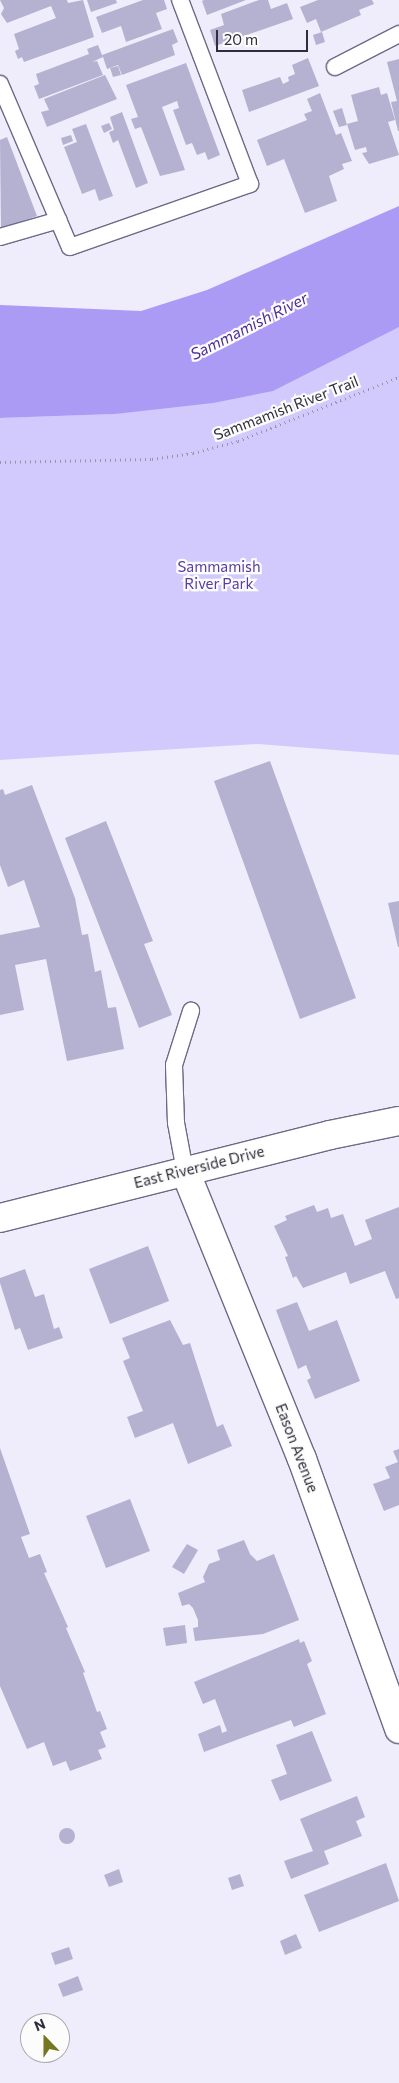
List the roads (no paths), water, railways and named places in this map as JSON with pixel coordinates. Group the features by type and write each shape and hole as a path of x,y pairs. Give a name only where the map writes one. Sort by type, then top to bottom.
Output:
{"street":[{"name":"East Riverside Drive","path":"0,1218 185,1170 399,1121"},
{"name":"Eason Avenue","path":"185,1170 302,1459 399,1729"}],"lane":[{"path":"0,84 70,247 250,184 180,0"},
{"path":"335,67 399,34"},
{"path":"0,237 59,220"},
{"path":"185,1170 176,1123 174,1065 191,1011"}],"water":[{"name":"Sammamish River","path":"399,206 399,327 273,391 213,403 115,414 0,418 0,305 141,311 207,290"}],"park label":[{"name":"Sammamish River Park","path":"219,574"}]}
